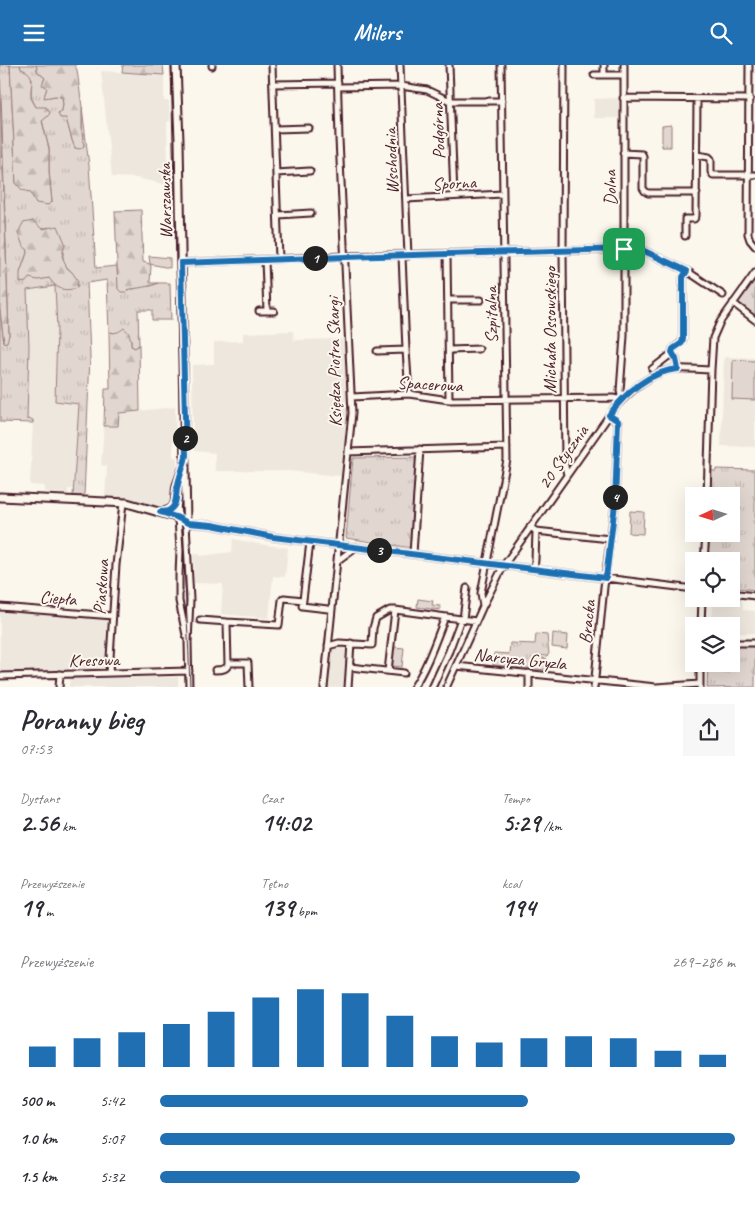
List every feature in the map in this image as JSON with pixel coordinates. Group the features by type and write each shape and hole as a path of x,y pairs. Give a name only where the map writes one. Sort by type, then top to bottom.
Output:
{"main road":[{"name":"Warszawska","path":"176,65 186,523"},
{"name":"Warszawska","path":"176,498 186,456"},
{"path":"0,497 123,503 160,512 186,523"},
{"path":"160,512 171,509 176,498"}],"street":[{"path":"272,65 279,259"},
{"name":"Księdza Piotra Skargi","path":"324,687 352,413 337,65"},
{"name":"Wschodnia","path":"400,65 406,199 406,350 409,394"},
{"name":"Podgórna","path":"449,65 454,197"},
{"name":"Szpitalna","path":"483,606 481,593 507,460 501,65"},
{"name":"Michała Ossowskiego","path":"564,65 564,399 565,466 567,475"},
{"path":"604,65 604,75"},
{"name":"Dolna","path":"622,400 620,391 624,336 624,65"},
{"path":"749,65 752,175 748,234 755,246"},
{"path":"594,75 624,75"},
{"path":"273,84 401,86 427,90 450,101 502,101"},
{"path":"623,98 751,99"},
{"path":"685,235 685,219 694,219 696,216 697,99"},
{"path":"275,129 309,128"},
{"path":"623,153 642,153 643,188 648,193 696,193"},
{"path":"697,155 711,159 711,172 713,175 752,175"},
{"path":"276,173 310,171"},
{"name":"Sporna","path":"406,199 503,194"},
{"path":"278,215 311,213"},
{"path":"181,263 640,249 687,271 723,295"},
{"path":"447,254 450,400"},
{"path":"265,260 267,311"},
{"path":"678,369 672,352 673,349 682,343 683,338 683,277 687,271"},
{"path":"707,487 712,347 720,322 755,273"},
{"path":"448,300 481,299"},
{"path":"733,303 755,320"},
{"path":"259,311 274,311"},
{"path":"449,350 479,349"},
{"path":"377,351 406,350"},
{"path":"652,369 670,355 673,356"},
{"name":"20 Stycznia","path":"446,687 504,565 609,415 640,384 657,374 678,369 711,369"},
{"name":"Spacerowa","path":"352,397 409,394 450,400 613,398 622,400"},
{"name":"Bracka","path":"594,687 615,504 618,421 609,415"},
{"path":"348,452 507,447"},
{"path":"413,554 420,449"},
{"name":"Warszawska","path":"176,498 180,550 179,599 188,643"},
{"name":"Piaskowa","path":"109,673 116,565 123,503"},
{"path":"186,523 212,525 273,537 685,588"},
{"name":"Warszawska","path":"186,523 190,600 188,643 189,687"},
{"path":"530,527 536,531 610,539"},
{"path":"534,569 536,531"},
{"path":"310,541 302,607 328,609"},
{"path":"337,561 356,547"},
{"path":"432,687 462,619 467,588"},
{"path":"740,594 755,596"},
{"path":"200,620 279,625 283,599 303,600"},
{"name":"Ciepła","path":"0,607 113,616"},
{"path":"328,646 339,643 372,645 373,628 376,618 390,610 476,621"},
{"path":"388,671 395,610"},
{"path":"413,687 434,646 445,617"},
{"path":"215,670 222,670 227,667 228,663 227,622"},
{"path":"348,687 351,643"},
{"path":"740,643 755,643"},
{"path":"228,663 248,663 249,687"},
{"name":"Narcyza Gryzla","path":"456,666 656,687 700,686"},
{"path":"350,667 404,673"},
{"name":"Kresowa","path":"0,676 189,671"},
{"path":"700,672 700,686"},
{"path":"529,673 529,687"},
{"path":"59,687 60,674"}],"shaded area":[{"path":"101,71 164,75 164,101 169,101 170,121 167,122 168,185 136,178 112,177"},
{"path":"619,98 619,118 594,118 594,99"},
{"path":"55,286 57,329 55,401 79,404 73,489 68,489 68,494 48,493 44,491 45,486 30,485 33,420 27,419 29,347 27,290"},
{"path":"293,331 294,340 345,339 348,412 341,476 288,471 215,471 215,453 195,451 193,448 192,365 214,364 214,342 243,341 243,333"},
{"path":"724,357 755,358 755,447 721,446"},
{"path":"175,407 176,440 173,441 173,455 177,458 177,476 168,508 127,499 105,498 107,466 101,465 104,426 118,426 119,413"},
{"path":"233,539 288,548 285,577 273,576 269,618 221,614 223,584 194,583 194,554 201,556 232,552"},
{"path":"740,600 742,600 743,610 755,611 755,633 740,633 740,617 712,617 713,607 740,607"},
{"path":"0,610 109,619 106,670 0,672"},
{"path":"332,647 350,649 346,687 328,687"},
{"path":"70,677 178,677 178,687 69,687"}],"green space":[{"path":"0,65 10,65 16,183 22,189 52,202 49,149 42,120 47,117 36,107 31,97 32,79 21,69 20,65 36,65 38,72 45,78 43,82 47,88 45,94 50,97 62,97 62,111 58,113 66,118 75,148 84,146 82,107 89,166 96,268 117,266 118,288 134,289 158,283 170,283 171,320 152,320 152,310 138,310 139,345 135,348 131,346 131,339 120,332 109,332 107,280 87,283 90,357 84,496 73,496 79,404 55,401 57,329 55,286 27,290 29,347 27,419 33,420 33,423 0,422 0,310 4,343 9,335","holes":["49,227 65,243 63,259 68,269 72,272 55,286 50,278 34,279 20,273 28,250 41,229"]},
{"path":"10,65 20,65 21,69 29,74 32,80 31,96 36,107 46,107 50,113 42,121 49,149 52,202 48,205 36,203 30,192 22,190 16,183"},
{"path":"36,65 76,65 82,107 84,146 80,149 75,148 66,118 60,118 58,113 62,111 62,97 44,98 47,88 42,85 45,78 38,72"},
{"path":"123,65 163,65 164,75 122,72"},
{"path":"0,90 9,335 7,342 4,343 0,310"},
{"path":"671,125 671,147 662,147 662,126"},
{"path":"141,210 143,262 151,265 150,283 158,283 121,292 118,289 115,211"},
{"path":"33,221 42,229 58,226 65,243 62,256 67,268 78,281 77,288 61,289 49,278 38,280 29,278 26,282 20,283 20,273 28,250 23,246 18,233 23,223"},
{"path":"149,256 170,258 170,268 150,264"},
{"path":"755,278 755,317 739,304 739,300"},
{"path":"124,328 130,336 131,346 135,348 139,345 140,411 119,413 118,426 104,426 105,389 110,389 109,332 117,332"},
{"path":"733,360 755,361 755,400 732,399"},
{"path":"417,457 412,548 346,538 353,458"},
{"path":"716,469 755,470 755,590 740,588 740,552 708,552 709,543 740,543 740,487 710,487 711,471 716,471"},
{"path":"630,511 644,512 643,534 629,533"},
{"path":"418,599 433,601 432,605 440,606 440,610 417,607"},
{"path":"553,633 568,635 567,649 552,647"},
{"path":"536,634 547,635 549,654 547,656 535,656 547,659 546,670 493,665 494,653 509,654 510,643 535,644"},
{"path":"740,644 755,645 755,687 707,687 708,672 740,672"},
{"path":"394,647 404,648 402,667 392,666"}],"tram line":[{"path":"171,65 183,542 190,687"}],"route":[{"path":"624,249 640,249 687,271 683,277 683,338 682,343 673,349 672,352 678,369 657,374 646,380 622,400 609,415 618,421 615,504 606,578 273,537 212,525 188,523 160,512 169,511 175,503 186,456 181,263 624,249"}]}
